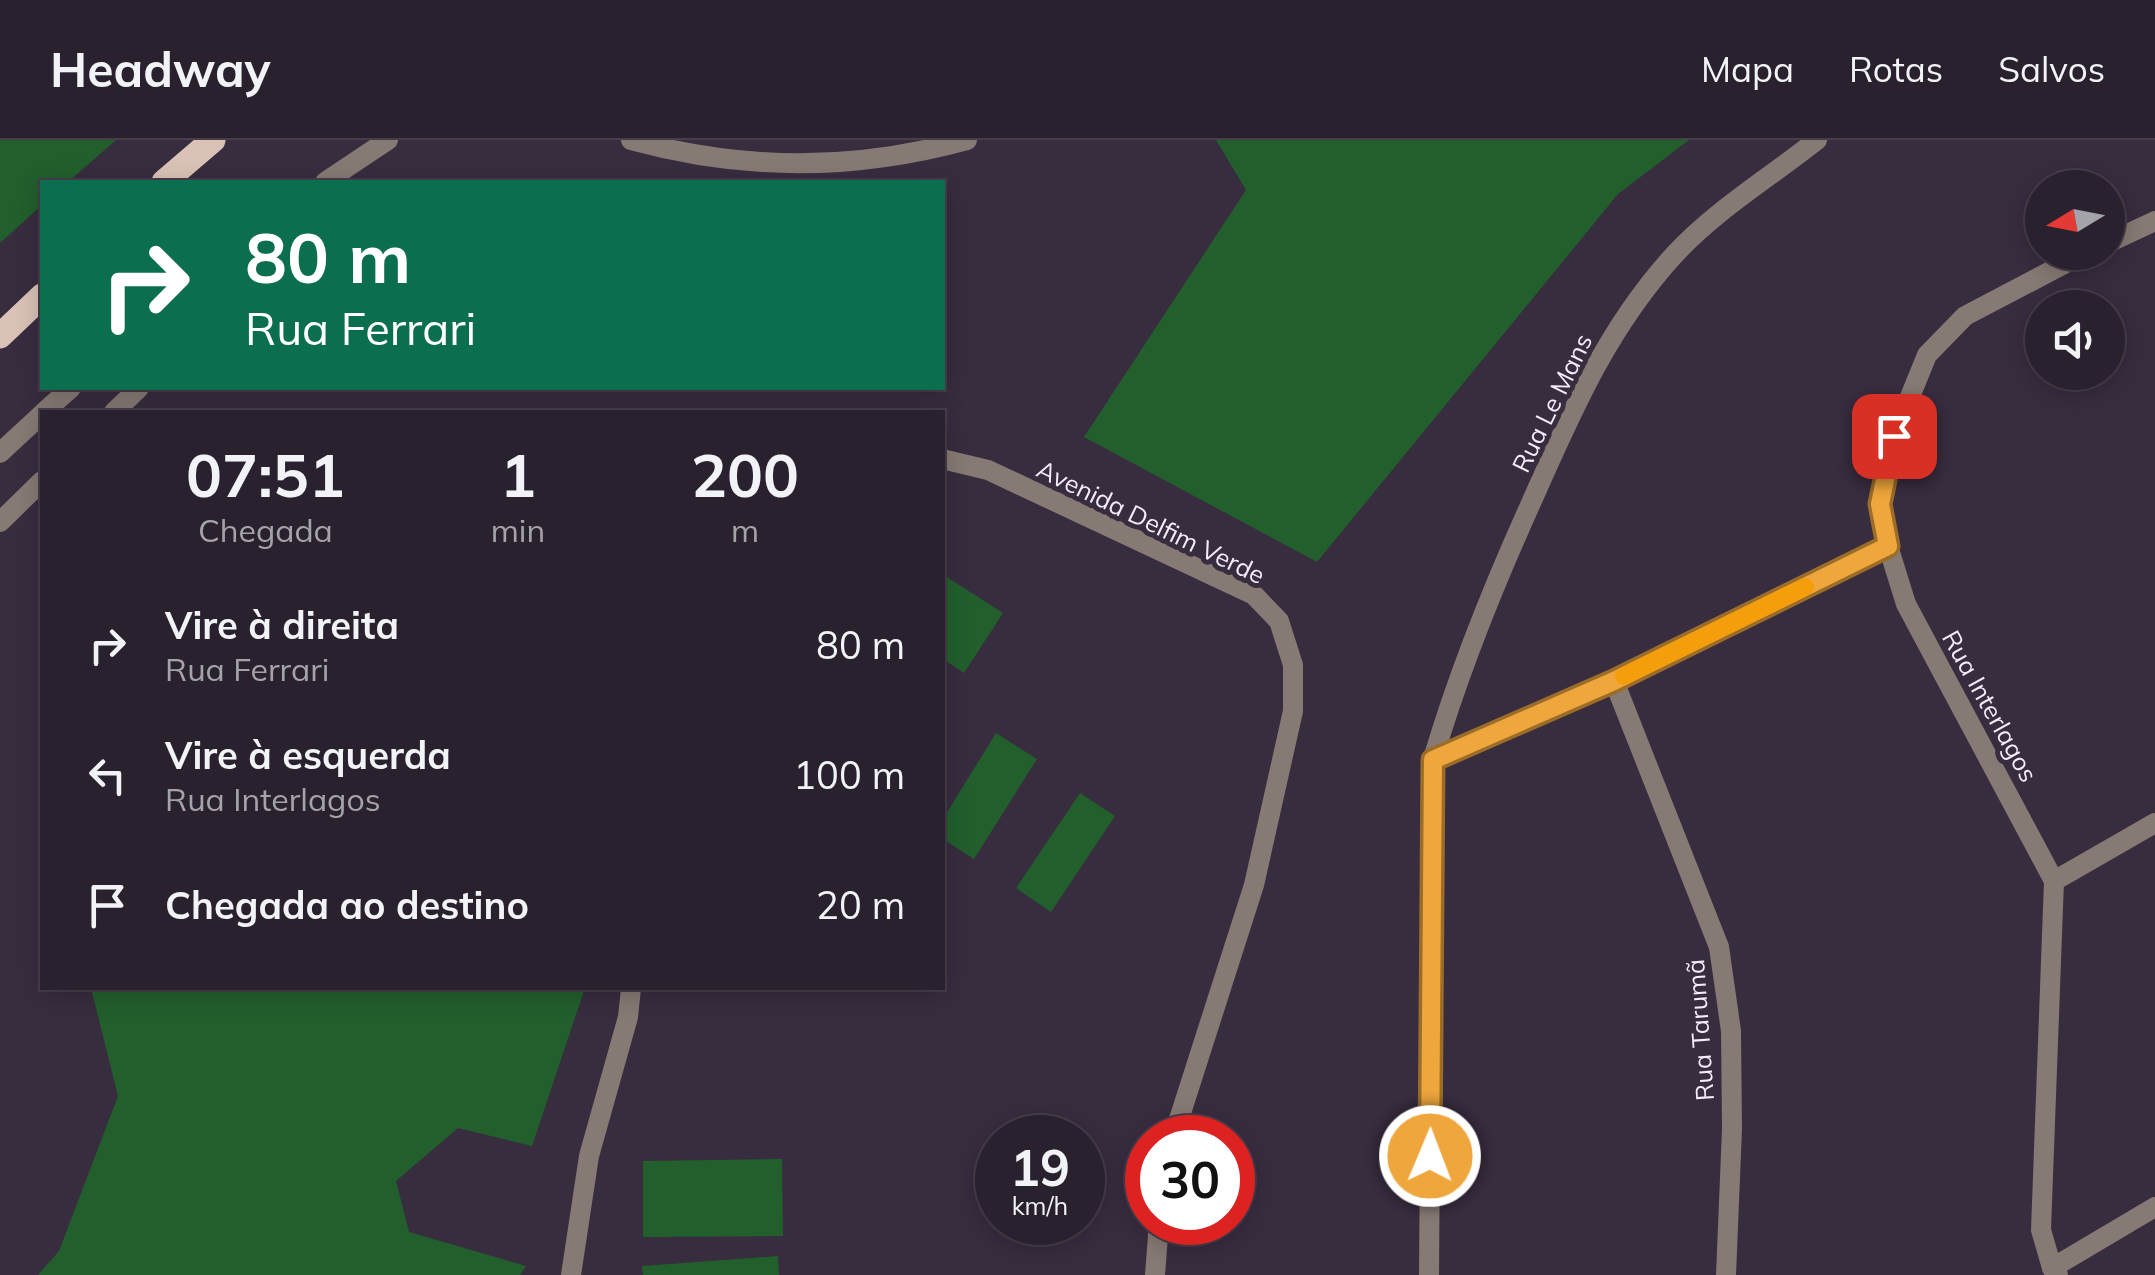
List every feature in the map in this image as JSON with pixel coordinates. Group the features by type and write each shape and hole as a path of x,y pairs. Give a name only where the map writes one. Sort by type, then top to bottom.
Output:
{"main road":[{"path":"166,180 212,140"},
{"path":"0,336 40,298"}],"street":[{"path":"329,180 388,140"},
{"path":"631,140 724,160 799,166 851,163 967,140"},
{"name":"Rua Le Mans","path":"1429,1275 1433,760 1450,702 1492,591 1595,365 1638,297 1719,212 1818,140"},
{"path":"2125,235 2155,221"},
{"name":"Rua Interlagos","path":"2053,270 1965,316 1927,355 1894,436 1880,504 1906,604 2054,881"},
{"path":"46,410 69,390"},
{"path":"116,410 138,390"},
{"path":"0,454 40,416"},
{"name":"Avenida Delfim Verde","path":"945,460 988,470 1254,596 1280,621 1293,665 1292,711 1254,884 1181,1115"},
{"path":"0,522 40,483"},
{"path":"1433,760 1614,681 1888,546"},
{"name":"Rua Tarumã","path":"1614,681 1719,947 1731,1031 1732,1129 1726,1275"},
{"path":"2155,823 2054,881 2041,1230 2055,1272 2155,1207"},
{"path":"571,1275 589,1156 628,1017 631,990"},
{"path":"1155,1275 1157,1245"}],"green space":[{"path":"0,140 116,140 70,180 40,180 40,207 0,243"},
{"path":"1216,140 1689,140 1618,194 1317,562 1084,437 1246,190"},
{"path":"945,576 1003,613 964,673 945,660"},
{"path":"996,733 1037,759 974,859 945,840 945,816"},
{"path":"1080,793 1115,816 1051,912 1016,888"},
{"path":"92,990 584,990 532,1146 458,1128 396,1181 409,1232 526,1266 520,1275 38,1275 59,1251 118,1096"},
{"path":"782,1159 783,1236 643,1237 643,1161"},
{"path":"778,1256 779,1275 643,1275 642,1266"}],"slow traffic":[{"path":"1624,676 1805,587"}],"route":[{"path":"1430,1156 1433,760 1614,681 1888,546 1880,504 1894,436"}]}
